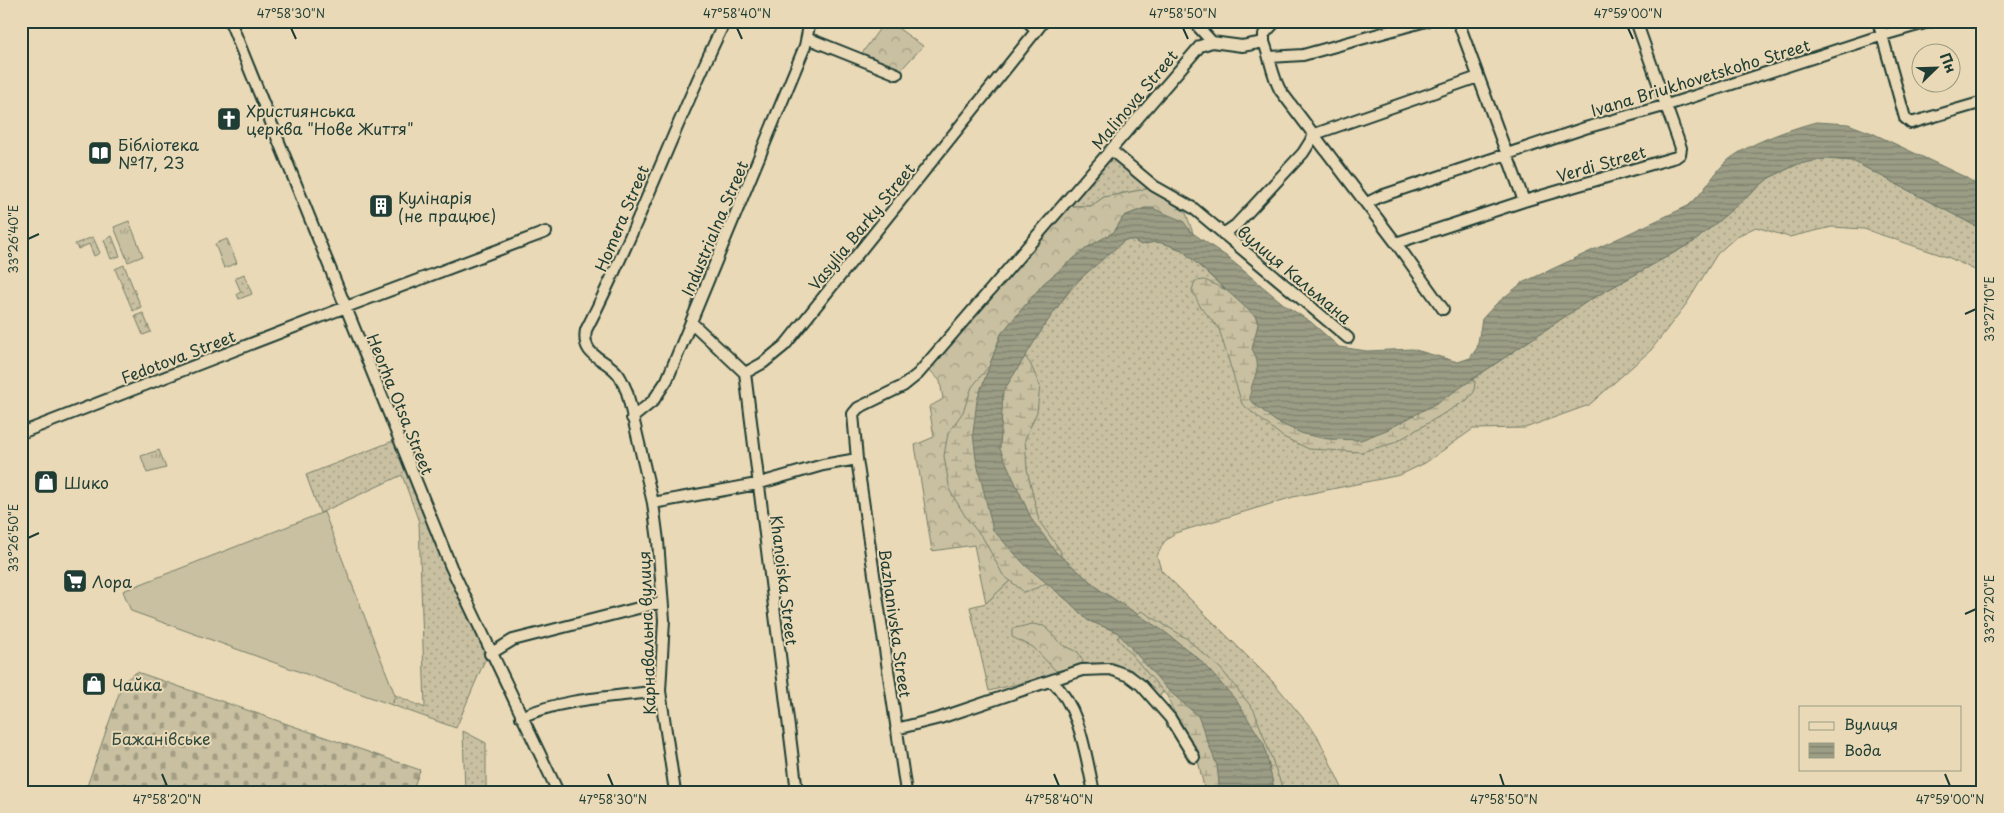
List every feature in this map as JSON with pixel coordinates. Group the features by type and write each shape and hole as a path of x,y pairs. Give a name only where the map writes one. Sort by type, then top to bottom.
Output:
{"street":[{"name":"Heorha Otsa Street","path":"230,21 451,567 490,654 558,792"},
{"name":"Homera Street","path":"653,503 626,392 620,375 590,352 586,344 586,330 613,278 672,137 725,21"},
{"name":"Industrialna Street","path":"632,418 653,401 662,390 807,38 810,21"},
{"path":"1027,21 1037,30"},
{"name":"Vasylia Barky Street","path":"744,373 763,362 785,345 1044,21"},
{"path":"1192,21 1212,42 1242,46 1264,42"},
{"path":"1276,21 1264,34 1264,42 1270,57 1274,78 1280,90 1367,203 1443,309"},
{"path":"1270,57 1303,55 1426,21"},
{"path":"1458,21 1524,201"},
{"name":"Verdi Street","path":"1396,243 1524,201 1676,158 1680,154 1680,148 1636,21"},
{"path":"1878,21 1905,118 1908,122 1983,102"},
{"name":"Ivana Briukhovetskoho Street","path":"1367,203 1381,196 1506,153 1664,106 1932,21"},
{"path":"807,38 897,74"},
{"name":"Malinova Street","path":"857,459 853,419 858,408 903,386 918,374 1195,51 1200,46 1212,42"},
{"path":"1315,134 1478,77"},
{"name":"вулиця Кальмана","path":"1223,234 1236,225 1303,153 1315,134"},
{"name":"вулиця Кальмана","path":"1111,150 1154,186 1192,208 1348,338"},
{"name":"Fedotova Street","path":"21,433 346,306 546,232"},
{"path":"691,322 744,373"},
{"name":"Khanoiska Street","path":"744,373 796,792"},
{"path":"653,503 757,484 823,465 857,459"},
{"name":"Bazhanivska Street","path":"857,459 906,792"},
{"name":"Карнавальна вулиця","path":"653,503 664,620 660,691 674,792"},
{"path":"490,654 513,640 662,602"},
{"path":"896,729 940,718 1082,670 1094,668 1110,669 1129,676 1140,685 1170,718 1194,757"},
{"path":"1052,681 1070,703 1079,729 1094,792"},
{"path":"521,717 536,710 568,704 660,691"}],"green space":[{"path":"885,21 888,21 923,46 897,74 858,59"},
{"path":"1826,159 1853,161 1983,230 1983,274 1950,258 1864,229 1832,227 1789,237 1756,227 1737,236 1717,254 1687,303 1651,350 1589,405 1525,428 1473,429 1425,463 1400,475 1293,497 1175,533 1164,542 1157,556 1161,570 1274,683 1317,735 1344,792 1275,792 1165,632 1100,590 1056,552 1032,520 1003,392 1042,329 1071,290 1105,255 1125,240 1133,240 1141,245 1154,242 1163,243 1182,250 1235,299 1442,400 1588,301 1695,241 1769,178 1798,164"},
{"path":"1108,160 1116,160 1151,188 1104,197 1091,206 1067,206"},
{"path":"1151,188 1186,213 1193,233 1145,208 1124,216 1114,232 1088,247 1044,283 1001,334 990,364 1026,566 986,603 974,545 932,551 915,445 934,437 929,407 943,399 940,381 925,365 1067,206 1091,206 1104,197"},
{"path":"129,221 143,256 128,262 114,227"},
{"path":"112,236 120,256 111,259 104,240"},
{"path":"93,237 100,253 94,256 89,244 78,249 75,244"},
{"path":"227,239 237,263 224,268 215,244"},
{"path":"124,265 141,307 133,311 115,269"},
{"path":"244,274 252,294 239,299 237,294 241,292 235,278"},
{"path":"1205,280 1236,295 1283,343 1475,381 1474,392 1467,400 1394,443 1361,452 1309,449 1283,437 1242,404 1219,329 1200,306 1192,290 1195,281"},
{"path":"143,313 151,332 143,335 135,316"},
{"path":"1015,345 1030,363 1040,386 1037,412 1025,439 1027,469 1039,521 1060,550 1063,569 1045,584 1024,592 1003,575 983,538 967,519 950,491 944,456 948,433 963,412 972,387 1002,350"},
{"path":"398,439 490,654 484,662 456,728 392,705 395,695 425,708 419,522 402,475 320,513 306,475"},
{"path":"159,450 166,468 147,473 141,456"},
{"path":"324,512 395,695 392,705 131,611 123,591"},
{"path":"1026,566 1068,601 1087,620 1117,632 1168,690 1156,697 1122,669 1097,664 989,691 970,607 986,603"},
{"path":"1142,611 1186,638 1221,669 1254,710 1284,792 1205,792 1195,747 1167,696 1118,639 1124,621"},
{"path":"1032,624 1044,626 1061,644 1078,652 1083,661 1080,666 1056,671 1033,647 1012,637 1012,629"},
{"name":"Бажанівське","path":"137,672 420,770 412,792 85,792 123,682"},
{"path":"463,731 486,743 486,792 465,792"}],"water":[{"path":"1816,122 1848,124 1872,133 1965,177 1983,189 1983,230 1853,161 1826,159 1798,164 1769,178 1695,241 1588,301 1442,400 1389,429 1361,440 1328,439 1303,434 1275,421 1250,400 1257,369 1256,357 1252,349 1258,324 1256,317 1182,250 1163,243 1154,242 1141,245 1133,240 1125,240 1073,285 1043,328 1003,392 1000,449 1032,520 1056,552 1100,590 1165,632 1199,659 1236,700 1264,744 1275,792 1220,792 1217,766 1198,716 1168,690 1117,632 1087,620 1068,601 1026,566 993,530 976,459 973,433 977,400 1001,334 1044,283 1088,247 1114,232 1124,216 1145,208 1152,208 1183,221 1191,232 1226,256 1286,306 1311,322 1339,347 1367,351 1412,349 1458,362 1470,358 1477,348 1482,319 1496,304 1522,283 1688,206 1721,167 1735,155 1769,138"}],"place":[{"name":"Християнська церква \"Нове Життя\"","path":"229,119"},
{"name":"Бібліотека №17, 23","path":"100,153"},
{"name":"Кулінарія (не працює)","path":"381,206"},
{"name":"Шико","path":"46,482"},
{"name":"Лора","path":"75,581"},
{"name":"Чайка","path":"94,684"}]}
